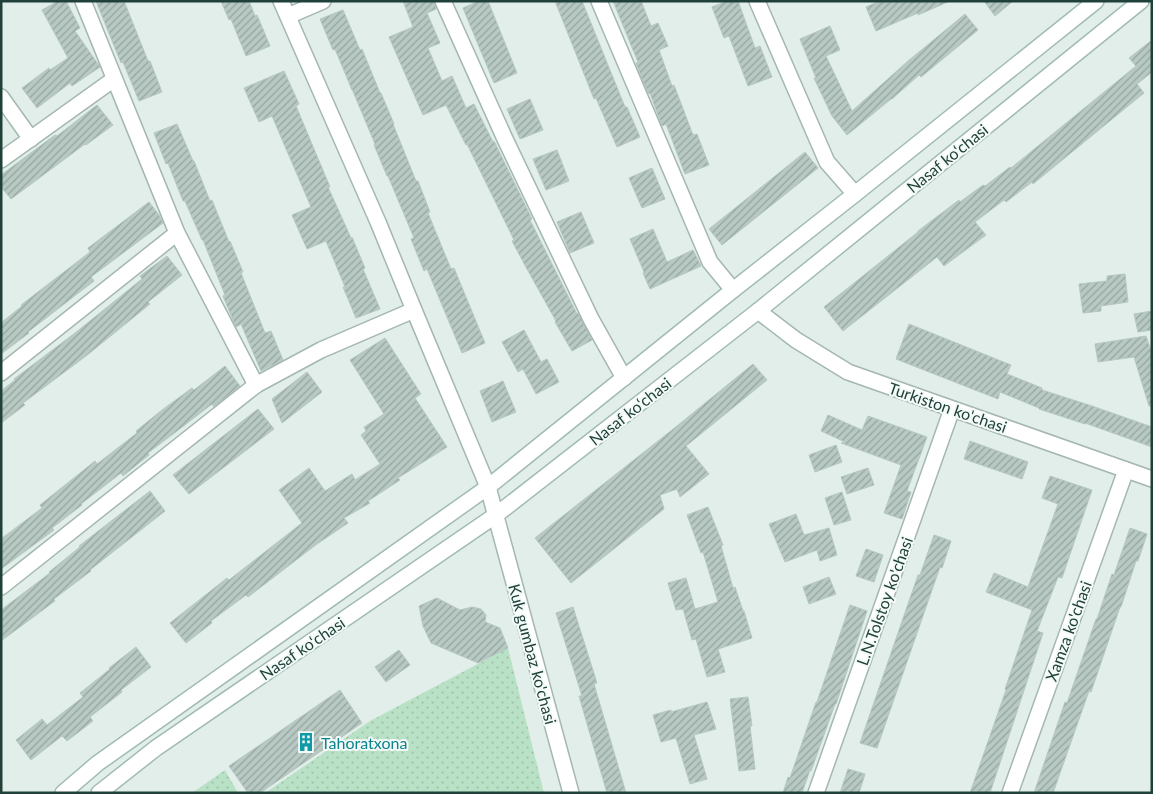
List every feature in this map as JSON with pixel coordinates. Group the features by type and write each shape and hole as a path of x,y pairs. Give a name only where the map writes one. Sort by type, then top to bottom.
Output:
{"street":[{"path":"82,1 177,233 256,385"},
{"name":"Kuk gumbaz ko'chasi","path":"281,1 378,222 488,487 571,793"},
{"path":"288,16 323,1"},
{"path":"442,1 590,319 624,378"},
{"path":"599,1 710,262 733,290"},
{"path":"757,1 827,162 855,194"},
{"name":"Nasaf ko‘chasi","path":"63,793 98,763 488,487 1096,1"},
{"name":"Nasaf ko‘chasi","path":"99,793 156,748 496,515 758,311 1141,1"},
{"path":"1,160 114,79"},
{"path":"1,97 31,139"},
{"path":"1,372 177,233"},
{"path":"1,587 256,385 321,350 414,310"},
{"name":"Turkiston ko'chasi","path":"758,311 796,340 848,372 1152,479"},
{"name":"L.N.Tolstoy ko'chasi","path":"816,793 952,409"},
{"name":"Xamza ko'chasi","path":"1010,793 1126,470"}],"green space":[{"path":"508,648 544,793 265,793 370,721"},
{"path":"225,770 238,793 192,793"}],"building":[{"path":"58,1 66,1 80,28 75,31 100,67 72,86 70,83 37,108 22,88 49,68 50,70 68,58 42,10"},
{"path":"96,1 124,1 162,92 139,101 123,62 121,63"},
{"path":"221,1 249,1 270,46 246,56 231,19 229,20"},
{"path":"403,1 434,1 436,9 427,13 440,43 428,48 442,81 452,76 466,108 474,104 494,141 532,219 530,220 577,314 592,340 572,351 512,241 514,240 446,105 423,115 389,37 413,27"},
{"path":"479,1 488,1 517,73 494,83 463,8"},
{"path":"555,1 582,1 625,107 627,107 640,137 617,147 596,98 594,99"},
{"path":"613,1 641,1 651,26 658,23 668,46 659,50 693,135 697,134 709,165 685,174 666,124 662,126 650,93 643,81 636,63 638,62"},
{"path":"727,1 738,1 755,48 760,46 772,77 748,86 729,36 724,38 712,7"},
{"path":"880,1 950,1 876,31 866,7"},
{"path":"984,1 1013,1 995,16"},
{"path":"343,10 381,93 416,181 418,181 430,212 428,213 451,269 454,268 485,343 462,353 427,269 424,271 411,239 414,238 335,49 333,50 320,19"},
{"path":"965,14 978,30 921,77 919,75 847,135 832,116 814,78 816,78 800,39 830,26 840,50 826,56 852,111"},
{"path":"1152,40 1152,72 1137,84 1144,93 1033,184 1032,182 1006,202 1004,200 975,222 986,235 944,266 937,257 843,331 824,307 959,200 960,202 1011,168 1136,66 1129,58"},
{"path":"284,71 299,104 296,106 330,187 328,187 352,237 380,309 356,318 326,241 307,249 292,215 311,207 272,116 259,122 244,88"},
{"path":"530,99 543,130 520,139 507,109"},
{"path":"97,105 113,125 11,199 1,187 1,175"},
{"path":"177,124 210,201 212,200 230,241 265,333 271,331 283,360 261,371 241,324 236,327 203,240 185,201 183,201 168,163 166,164 154,133"},
{"path":"557,150 569,181 546,190 533,159"},
{"path":"805,152 818,168 722,245 709,229"},
{"path":"652,168 665,199 642,208 629,178"},
{"path":"149,202 163,223 91,277 94,281 1,354 1,323 21,305 90,252 88,248"},
{"path":"581,212 594,243 570,253 557,222"},
{"path":"653,229 667,262 693,250 701,266 650,289 630,239"},
{"path":"167,256 182,275 148,302 150,304 86,356 23,403 25,405 1,423 1,391 142,279 140,276"},
{"path":"1125,274 1128,302 1101,306 1101,311 1083,313 1079,284 1107,281 1107,276"},
{"path":"1152,311 1152,330 1138,332 1134,314"},
{"path":"909,324 1011,365 1007,374 1042,388 1042,390 1152,427 1152,447 1039,409 1000,392 998,399 896,359"},
{"path":"524,330 541,362 547,359 559,382 536,394 523,369 518,372 502,342"},
{"path":"1146,336 1152,354 1152,406 1149,406 1134,357 1098,362 1095,344"},
{"path":"385,338 421,394 415,398 447,447 398,478 400,480 368,501 370,503 344,518 348,523 317,544 248,597 246,595 211,621 212,623 186,643 170,623 302,523 279,490 309,468 325,491 352,474 355,480 380,464 361,435 366,431 364,427 384,414 350,360"},
{"path":"753,364 767,380 686,446 709,474 680,497 677,489 660,495 664,509 571,583 535,538"},
{"path":"225,366 240,386 214,407 212,404 148,453 149,455 123,476 121,473 52,528 54,530 1,569 1,539 42,508 40,505 95,461 97,464 137,433 136,431 162,410 192,388 194,390"},
{"path":"307,372 322,392 282,423 272,399"},
{"path":"503,381 516,412 492,422 480,391"},
{"path":"258,409 274,429 189,494 173,475"},
{"path":"828,415 862,430 868,416 927,437 907,491 911,492 902,519 884,513 901,465 841,443 845,442 821,431"},
{"path":"970,441 1028,462 1022,479 964,459"},
{"path":"836,445 842,462 815,472 809,455"},
{"path":"868,468 874,485 847,494 841,477"},
{"path":"1050,476 1092,490 1062,578 1058,577 1037,631 1043,633 990,793 970,793 1032,610 986,592 994,573 1028,587 1058,504 1042,498"},
{"path":"150,491 165,511 54,599 55,601 1,641 1,610 50,573 79,546"},
{"path":"842,492 851,520 834,525 825,498"},
{"path":"708,507 723,545 721,546 733,588 735,587 752,638 718,649 725,672 707,677 696,639 692,640 683,609 676,610 668,583 686,578 695,609 718,602 703,552 701,553 687,515"},
{"path":"796,514 804,535 829,528 837,555 820,561 817,550 785,562 769,524"},
{"path":"1130,528 1147,534 1091,692 1089,691 1053,793 1034,793 1065,702 1067,703"},
{"path":"934,535 951,541 942,568 940,567 877,748 860,743 918,575 920,575"},
{"path":"866,549 883,555 874,582 856,576"},
{"path":"829,577 836,594 809,604 803,587"},
{"path":"437,598 460,610 472,607 481,609 486,615 485,622 500,628 508,648 478,663 431,643 423,626 419,606"},
{"path":"850,605 867,611 836,704 802,793 783,793 788,777 790,778"},
{"path":"573,607 597,683 594,684 626,793 607,793 579,696 582,696 556,613"},
{"path":"136,647 151,667 90,717 93,721 67,741 62,736 31,760 16,740 42,719 47,725 83,697 80,693"},
{"path":"399,650 410,665 386,682 375,667"},
{"name":"Tahoratxona","path":"340,690 362,723 260,793 248,793 229,766"},
{"path":"748,697 755,769 739,771 730,699"},
{"path":"707,702 716,729 694,735 707,779 690,784 676,738 661,742 653,715"},
{"path":"848,769 865,774 859,793 840,793"}],"place":[{"name":"Tahoratxona","path":"306,742"}]}
